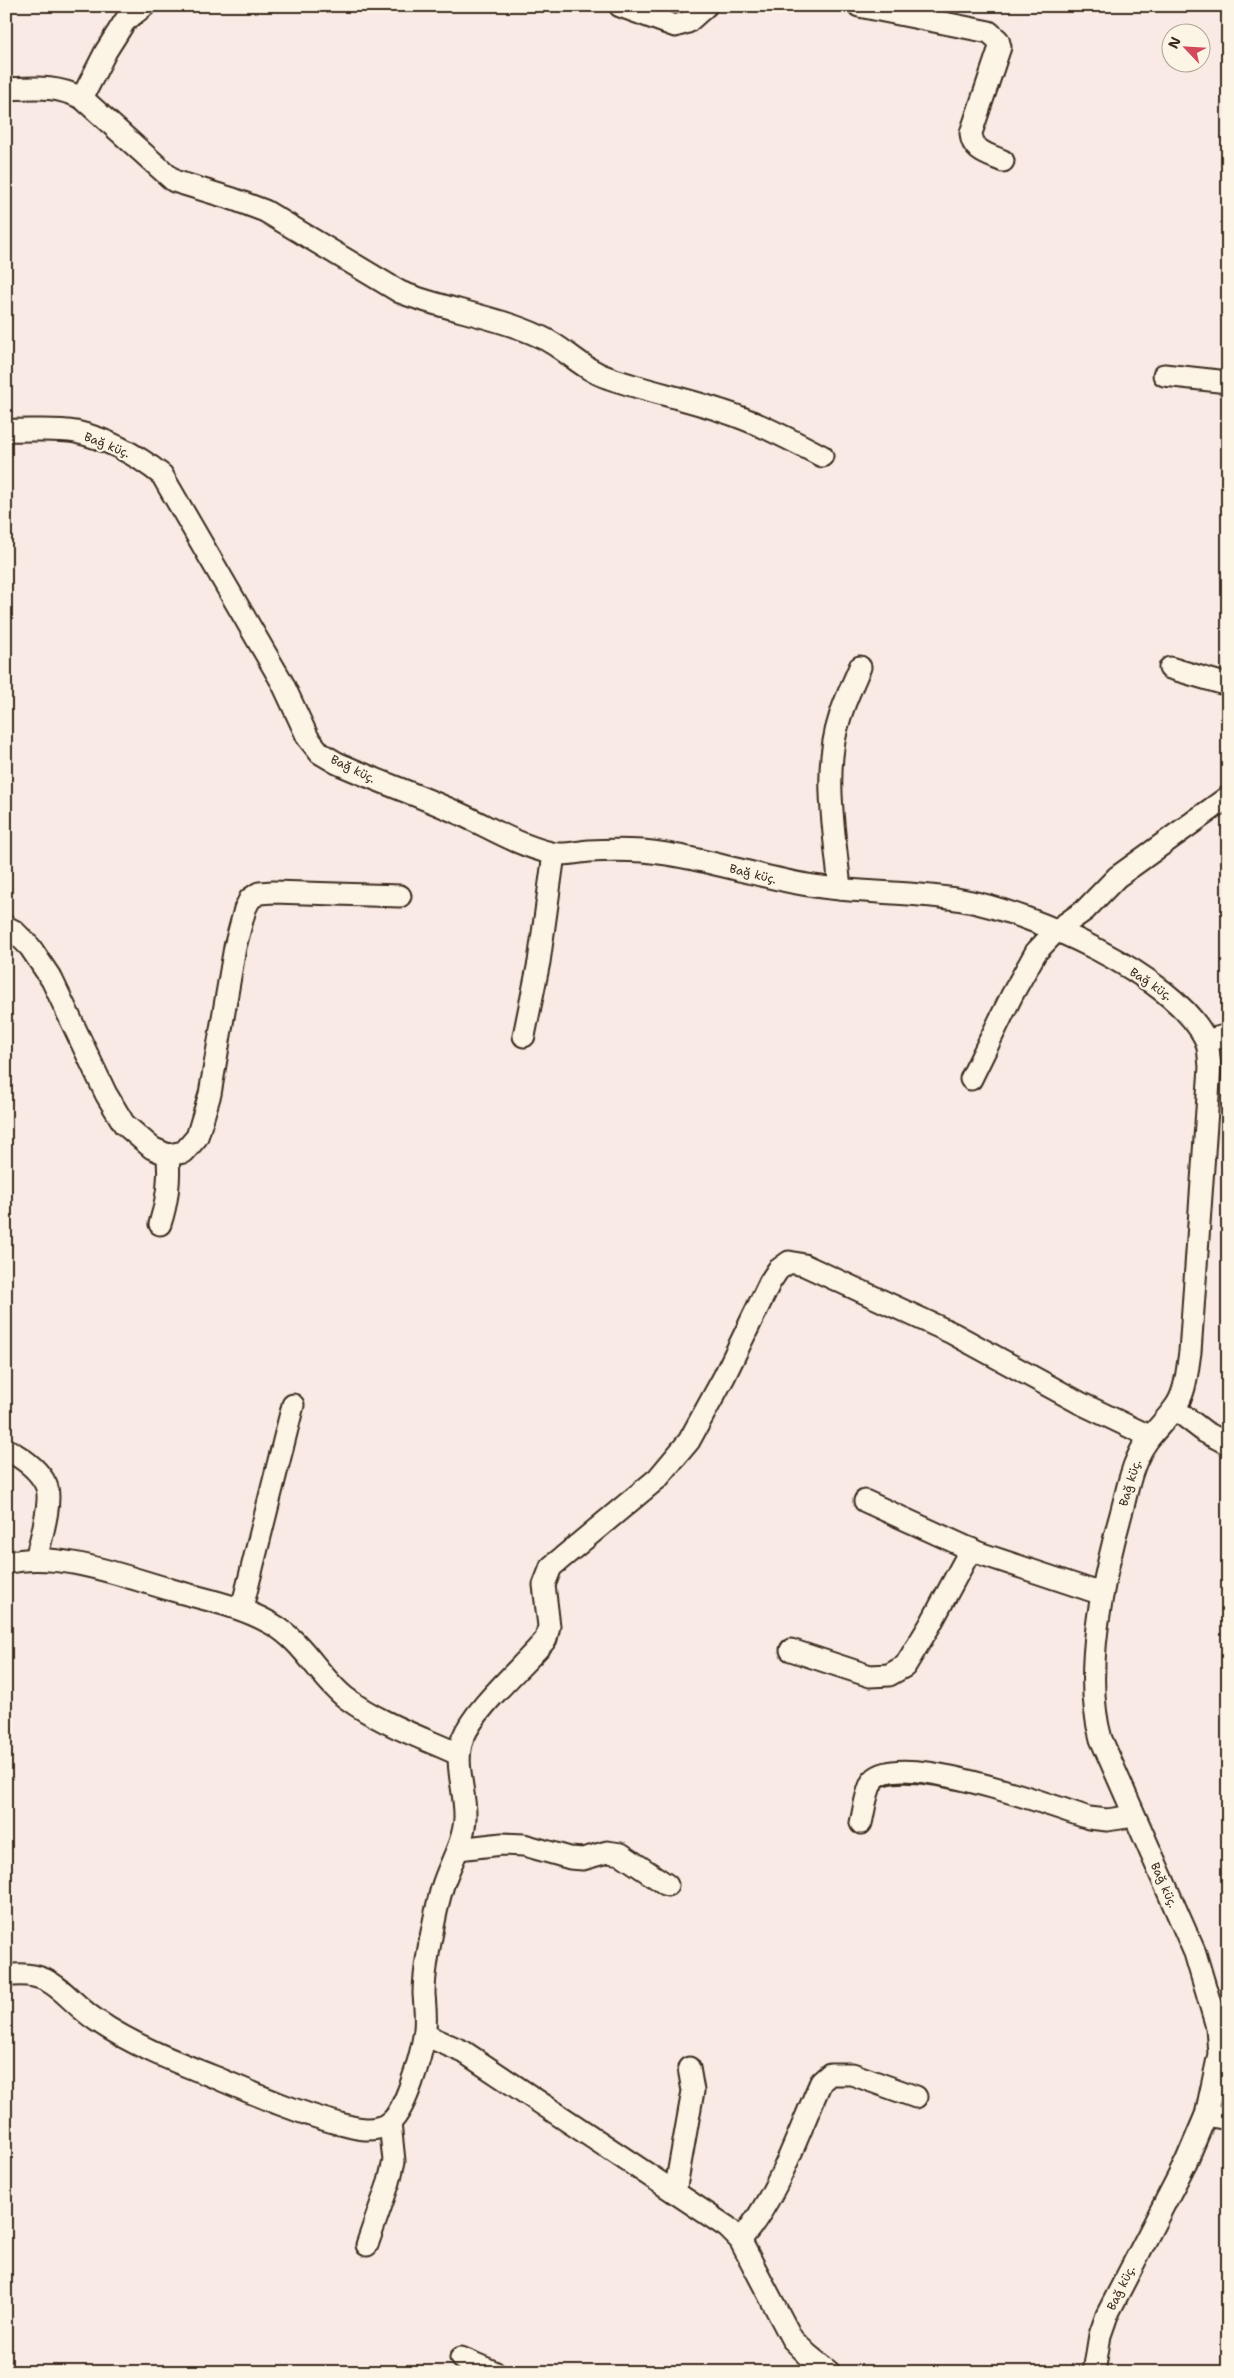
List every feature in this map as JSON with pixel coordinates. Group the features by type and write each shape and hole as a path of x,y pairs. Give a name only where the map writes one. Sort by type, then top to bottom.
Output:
{"street":[{"path":"82,98 122,14 144,6"},
{"path":"620,6 675,26 688,22 706,6"},
{"path":"859,6 989,32 998,40 1000,47 971,133 972,143 978,150 1003,160"},
{"path":"6,89 39,88 64,90 82,98 174,181 266,212 400,292 418,300 482,316 540,336 562,349 589,369 607,378 721,410 761,425 822,456"},
{"path":"1164,375 1228,382"},
{"name":"Bağ küç.","path":"6,430 74,432 97,439 142,459 162,475 282,682 308,738 320,752 361,774 457,813 524,845 554,854 642,851 683,857 770,879 840,889 926,895 964,900 1009,911 1057,930 1135,972 1174,1000 1195,1022 1206,1041 1210,1067 1190,1352 1184,1388 1175,1409 1149,1436 1137,1458 1106,1566 1092,1683 1094,1715 1101,1739 1195,1953 1217,2027 1219,2054 1206,2115 1186,2162 1107,2315 1100,2335 1094,2372"},
{"path":"840,889 831,796 834,746 839,718 860,667"},
{"path":"1170,668 1228,685"},
{"path":"971,1079 1012,995 1036,952 1057,930 1085,910 1117,877 1228,797"},
{"path":"524,1036 539,962 554,854"},
{"path":"6,927 14,931 30,947 52,980 106,1094 124,1124 152,1148 168,1155 184,1152 197,1137 203,1119 210,1094 235,947 250,899 259,893 273,892 400,896"},
{"path":"1206,1041 1228,1035"},
{"path":"160,1224 167,1202 170,1180 168,1155"},
{"path":"6,1976 38,1977 57,1985 96,2020 127,2037 175,2061 300,2112 368,2130 390,2123 400,2109 425,2035 426,1965 442,1886 458,1849 465,1820 465,1792 458,1754 464,1735 479,1711 546,1640 549,1626 544,1585 551,1567 658,1478 689,1441 724,1377 770,1282 778,1270 788,1262 804,1265 952,1333 1080,1403 1149,1436"},
{"path":"242,1608 294,1405"},
{"path":"1175,1409 1205,1432 1228,1444"},
{"path":"6,1449 20,1457 39,1474 47,1487 47,1504 36,1559"},
{"path":"865,1501 971,1549 1102,1594"},
{"path":"791,1650 870,1676 889,1675 905,1666 930,1625 971,1549"},
{"path":"6,1562 36,1559 82,1565 242,1608 274,1624 297,1643 346,1698 403,1729 458,1754"},
{"path":"861,1823 872,1781 885,1772 934,1773 959,1778 1090,1818 1107,1820 1134,1816"},
{"path":"458,1849 502,1844 524,1845 570,1858 583,1859 607,1852 614,1853 636,1862 667,1884"},
{"path":"425,2035 464,2052 727,2227 740,2240 792,2339 808,2356 829,2372"},
{"path":"675,2192 692,2091 689,2068"},
{"path":"740,2240 754,2224 766,2203 822,2082 830,2074 852,2074 916,2097"},
{"path":"1206,2115 1228,2119"},
{"path":"367,2245 389,2182 394,2161 390,2123"},
{"path":"461,2358 494,2372"}]}
